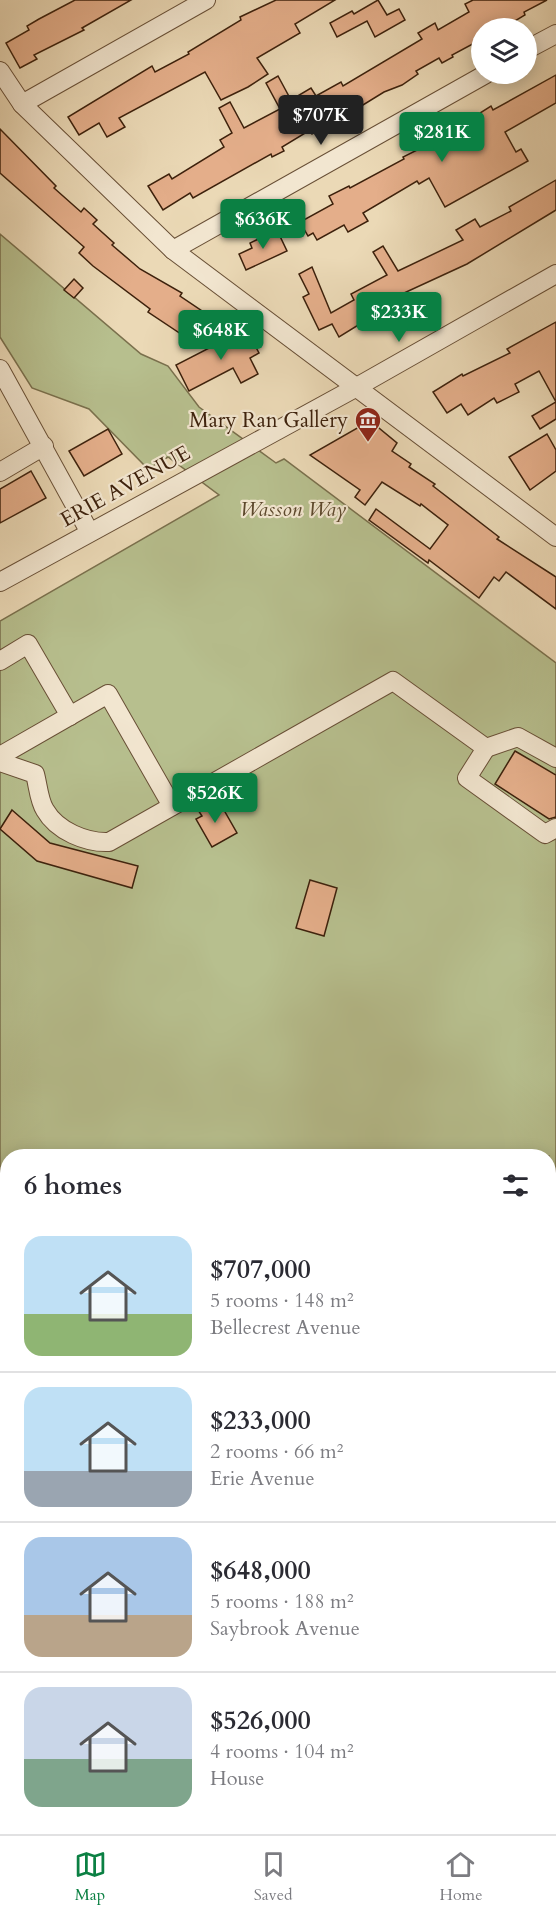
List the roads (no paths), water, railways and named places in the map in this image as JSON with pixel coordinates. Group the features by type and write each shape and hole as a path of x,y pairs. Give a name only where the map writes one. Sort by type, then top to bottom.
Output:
{"street":[{"path":"22,104 206,0"},
{"path":"537,44 556,34"},
{"path":"0,71 22,104 173,250 355,388 551,527"},
{"path":"173,250 471,82"},
{"name":"ERIE AVENUE","path":"0,582 89,531 355,388 556,274"},
{"path":"0,369 89,531"},
{"path":"0,472 44,446"},
{"path":"0,661 28,644 70,716"},
{"path":"0,762 35,774 43,808 56,825 95,843 109,842 393,681 486,748"},
{"path":"0,756 108,694 172,806"},
{"path":"556,758 518,736 486,748 467,778 545,834 556,828"}],"place":[{"name":"Mary Ran Gallery","path":"368,443"}],"park label":[{"name":"Wasson Way","path":"293,509"}]}
